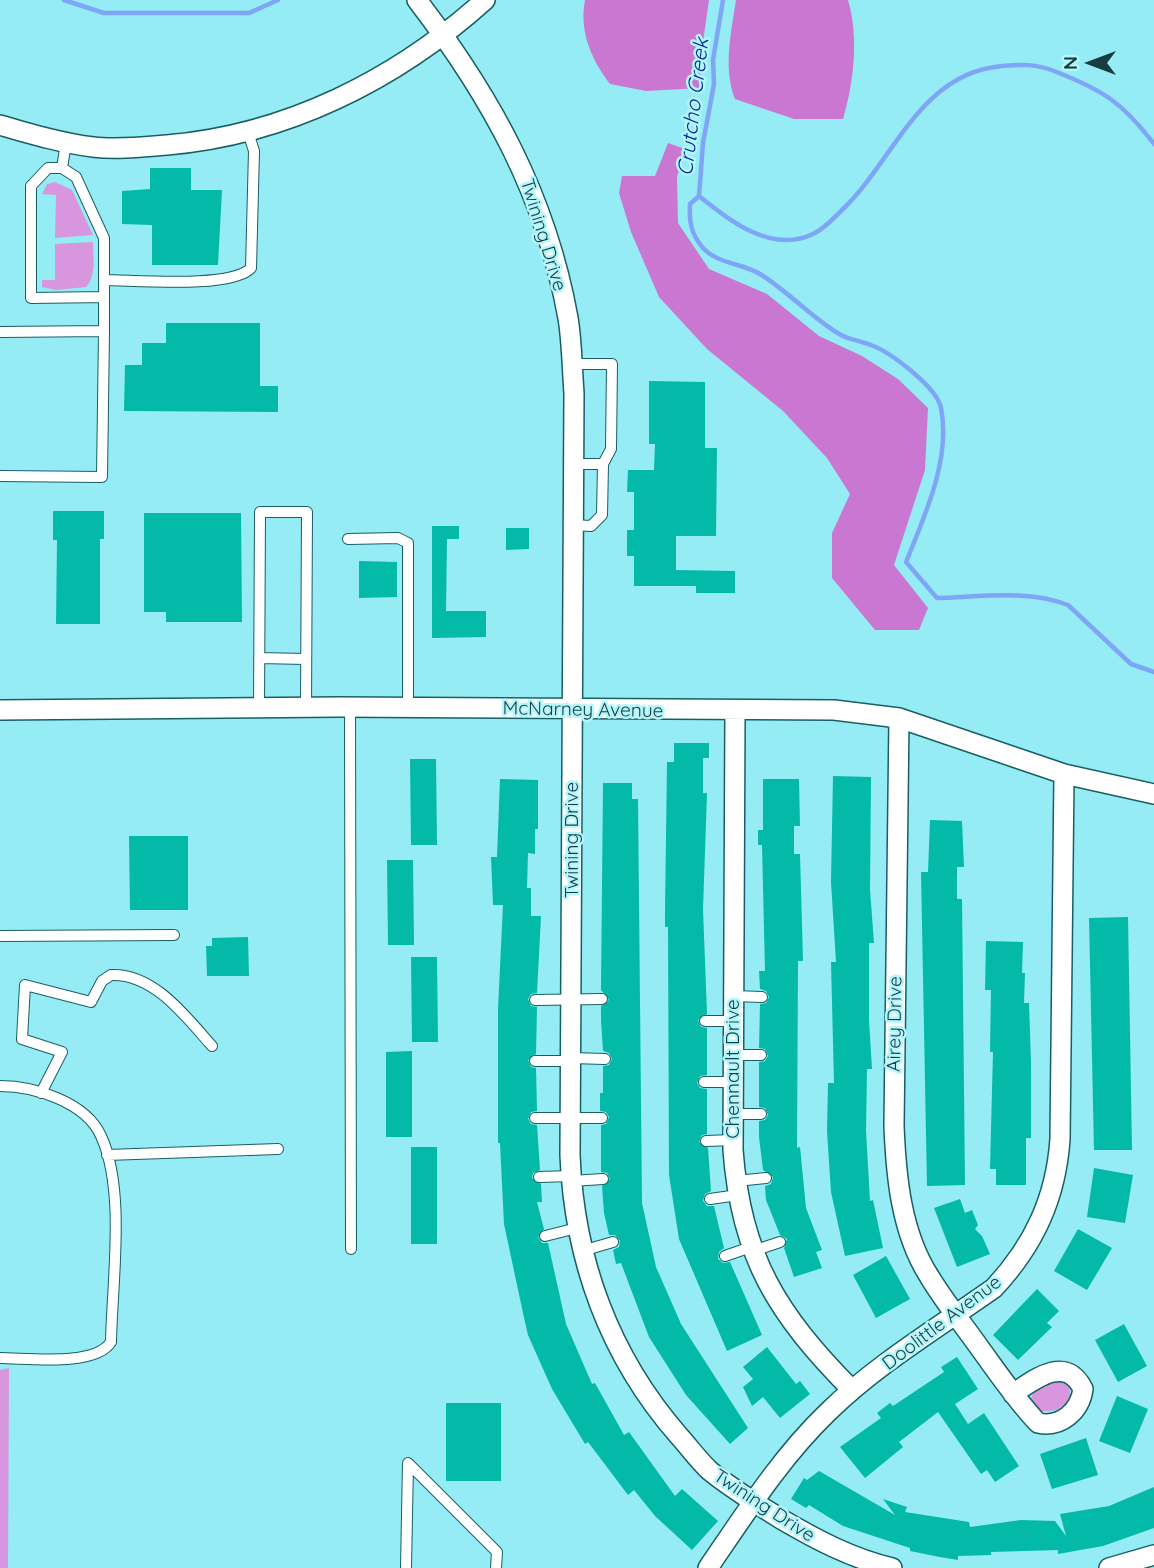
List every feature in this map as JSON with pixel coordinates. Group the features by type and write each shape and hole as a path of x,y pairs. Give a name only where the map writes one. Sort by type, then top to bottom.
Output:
{"street":[{"name":"Twining Drive","path":"417,0 472,74 514,148 557,268 568,321 571,364 573,710 570,1118 571,1179 581,1251 595,1297 641,1388 709,1470 754,1502 825,1545 892,1568"},
{"path":"0,125 96,147 141,147 213,141 248,132 279,124 338,99 443,34 485,0"},
{"name":"McNarney Avenue","path":"0,710 306,707 834,710 899,718 1064,774 1154,793"},
{"name":"Chennault Drive","path":"735,711 733,1140 737,1188 752,1249 781,1307 809,1346 852,1390"},
{"name":"Airey Drive","path":"899,718 895,1164 908,1228 928,1275 1013,1394"},
{"name":"Doolittle Avenue","path":"708,1568 791,1452 852,1390 994,1288 1013,1268 1037,1230 1054,1186 1060,1139 1064,774"},
{"path":"1109,1568 1154,1555"}],"lane":[{"path":"104,280 214,280 244,276 251,268 254,151 248,132"},
{"path":"62,168 66,142"},
{"path":"0,476 103,477 104,331 104,297 104,280 104,238 76,177 62,168 48,168 31,186 31,298 104,297"},
{"path":"0,332 104,331"},
{"path":"571,364 612,364 611,449 603,464 602,515 592,526 572,525"},
{"path":"572,464 603,464"},
{"path":"259,708 260,512 307,512 306,707"},
{"path":"348,539 398,538 408,543 408,708"},
{"path":"259,658 306,659"},
{"path":"350,707 351,1250"},
{"path":"0,936 174,935"},
{"path":"41,1093 62,1052 22,1039 24,985 90,1002 103,981 111,975 136,978 174,1003 212,1046"},
{"path":"733,996 762,997"},
{"path":"535,1000 603,999"},
{"path":"705,1021 733,1021"},
{"path":"733,1055 761,1055"},
{"path":"535,1061 605,1059"},
{"path":"704,1082 733,1082"},
{"path":"0,1086 41,1093 86,1116 101,1134 116,1181 111,1342 105,1352 91,1358 0,1358"},
{"path":"733,1115 761,1115"},
{"path":"535,1118 602,1118"},
{"path":"706,1141 733,1140"},
{"path":"107,1155 278,1149"},
{"path":"539,1177 603,1179"},
{"path":"710,1199 766,1178"},
{"path":"545,1236 577,1228"},
{"path":"725,1256 780,1241"},
{"path":"581,1251 613,1242"},
{"path":"406,1568 408,1463 497,1552 496,1568"}],"shaded area":[{"path":"585,0 709,0 701,56 701,88 646,91 610,84 592,55 585,34"},
{"path":"736,0 848,0 854,60 843,119 794,119 735,99 729,63"},
{"path":"668,143 688,150 677,176 678,223 709,269 767,294 819,336 862,356 898,379 928,408 925,470 894,565 928,608 919,630 875,630 832,578 832,533 850,494 827,458 783,411 707,349 659,297 631,232 619,193 622,176 655,176"},
{"path":"55,182 72,190 93,235 55,238 56,195 42,194 47,184"},
{"path":"93,242 93,271 86,287 56,290 42,287 42,280 55,280 55,244"},
{"path":"9,1368 8,1568 0,1568 0,1370"},
{"path":"1061,1377 1068,1383 1071,1398 1057,1410 1038,1412 1031,1398 1035,1390"}],"building":[{"path":"150,168 191,168 191,190 222,190 218,265 152,265 152,225 122,224 122,191 150,189"},
{"path":"166,323 260,323 260,386 278,386 278,412 124,411 125,365 142,365 142,343 166,343"},
{"path":"649,381 705,382 705,448 717,448 716,536 676,536 676,570 735,571 735,593 696,593 696,586 634,586 634,556 627,556 627,530 634,530 634,492 627,492 628,470 654,470 655,444 649,444"},
{"path":"53,511 104,511 104,539 100,539 100,624 56,624 57,540 53,540"},
{"path":"144,513 241,513 242,622 166,622 166,612 144,612"},
{"path":"432,526 459,526 459,539 447,539 446,611 486,611 486,637 432,638"},
{"path":"506,528 529,528 529,549 506,550"},
{"path":"359,561 397,562 397,597 359,598"},
{"path":"674,743 709,743 709,758 703,758 703,793 707,793 703,909 707,1014 698,1020 701,1027 707,1028 707,1075 700,1076 697,1083 700,1088 707,1089 707,1134 702,1135 699,1142 708,1148 711,1191 705,1194 703,1201 707,1206 714,1206 724,1248 719,1252 718,1259 723,1263 730,1262 762,1335 727,1351 679,1239 669,1175 668,927 665,927 665,911 667,762 674,762"},
{"path":"410,759 436,759 437,845 411,845"},
{"path":"833,776 871,777 870,890 874,943 869,943 872,1069 867,1069 866,1131 870,1201 873,1200 883,1248 845,1256 831,1192 827,1131 828,1083 834,1083 831,962 836,962 831,882"},
{"path":"500,779 538,780 538,829 535,829 535,854 528,853 527,888 531,888 531,916 541,916 537,993 531,994 528,999 531,1006 537,1007 536,1054 528,1060 531,1067 536,1068 537,1111 531,1112 528,1119 531,1124 537,1125 540,1170 533,1173 532,1178 541,1184 542,1202 537,1202 544,1229 538,1237 542,1243 548,1243 566,1324 592,1384 595,1383 624,1435 629,1432 675,1496 682,1489 718,1521 692,1550 655,1516 634,1490 628,1495 588,1442 585,1444 552,1389 528,1335 504,1224 498,1143 498,1009 503,905 493,905 491,857 497,857"},
{"path":"763,779 799,779 800,826 794,826 794,854 800,854 803,961 798,961 797,1148 800,1147 806,1208 822,1250 816,1252 822,1268 794,1277 784,1248 787,1239 780,1235 766,1200 765,1186 771,1184 773,1177 763,1170 759,1137 759,1121 765,1120 768,1115 765,1108 759,1107 759,1062 765,1061 768,1056 765,1049 759,1048 760,1004 766,1003 769,997 766,991 760,989 759,971 765,971 762,845 758,845 758,830 763,830"},
{"path":"603,783 632,783 632,799 638,799 642,1203 656,1267 681,1324 748,1428 730,1444 686,1395 649,1337 621,1263 616,1264 613,1250 619,1247 620,1241 615,1235 609,1235 604,1213 602,1186 610,1179 607,1173 601,1172 601,1125 606,1124 609,1117 606,1112 600,1111 600,1093 603,1093 603,1066 609,1065 612,1059 609,1053 603,1051 601,1021 601,1006 609,1000 601,990"},
{"path":"930,820 962,821 964,867 957,867 957,899 962,899 965,1185 927,1186 921,872 928,872"},
{"path":"129,836 188,836 188,910 130,910"},
{"path":"387,860 413,860 414,945 388,945"},
{"path":"1128,917 1132,1150 1094,1150 1089,918"},
{"path":"248,937 249,976 207,976 206,946 212,946 212,938"},
{"path":"986,941 1023,942 1024,1003 1029,1003 1031,1062 1031,1138 1026,1138 1026,1185 996,1185 996,1169 990,1169 993,1052 990,1052 991,990 985,990"},
{"path":"411,957 437,957 438,1042 412,1042"},
{"path":"412,1051 412,1137 386,1137 386,1052"},
{"path":"411,1147 437,1147 437,1244 411,1244"},
{"path":"1094,1168 1133,1175 1125,1223 1087,1217"},
{"path":"960,1199 965,1213 972,1210 978,1225 975,1229 982,1236 990,1254 957,1267 934,1208"},
{"path":"1078,1229 1112,1248 1087,1290 1054,1271"},
{"path":"886,1256 910,1299 876,1318 853,1275"},
{"path":"1037,1289 1059,1311 1047,1323 1052,1327 1018,1360 993,1335"},
{"path":"1124,1324 1147,1366 1118,1382 1095,1340"},
{"path":"767,1347 796,1384 800,1381 810,1394 780,1418 763,1397 752,1406 743,1387 753,1379 743,1367"},
{"path":"957,1357 978,1389 955,1404 968,1424 984,1413 1019,1466 995,1482 987,1470 981,1474 938,1412 899,1442 903,1447 865,1478 840,1447 881,1418 877,1413 890,1403 893,1406 944,1372 941,1367"},
{"path":"1117,1396 1148,1409 1130,1453 1099,1441"},
{"path":"446,1403 501,1403 501,1481 446,1481"},
{"path":"1086,1438 1098,1475 1052,1489 1040,1454"},
{"path":"819,1471 895,1515 883,1499 907,1507 905,1512 969,1522 970,1527 1021,1520 1055,1521 1066,1536 1060,1514 1109,1506 1154,1487 1154,1528 1103,1546 1058,1554 1058,1550 991,1552 991,1555 958,1556 958,1560 940,1557 910,1551 910,1548 843,1526 809,1505 806,1508 791,1499 804,1478 807,1480"}],"waterway":[{"name":"Crutcho Creek","path":"64,0 104,13 249,13 278,0"},
{"name":"Crutcho Creek","path":"699,196 703,143 714,84 713,60 723,0"},
{"name":"Crutcho Creek","path":"699,196 737,224 766,237 782,240 813,234 828,224 860,190 910,122 929,102 949,85 973,72 1002,66 1041,67 1086,85 1122,108 1154,144"},
{"path":"699,196 690,204 691,222 693,233 703,248 723,260 760,274 831,329 889,355 912,371 938,400 943,427 939,467 928,506 906,562 937,598 1020,595 1068,605 1131,664 1154,672"}]}
